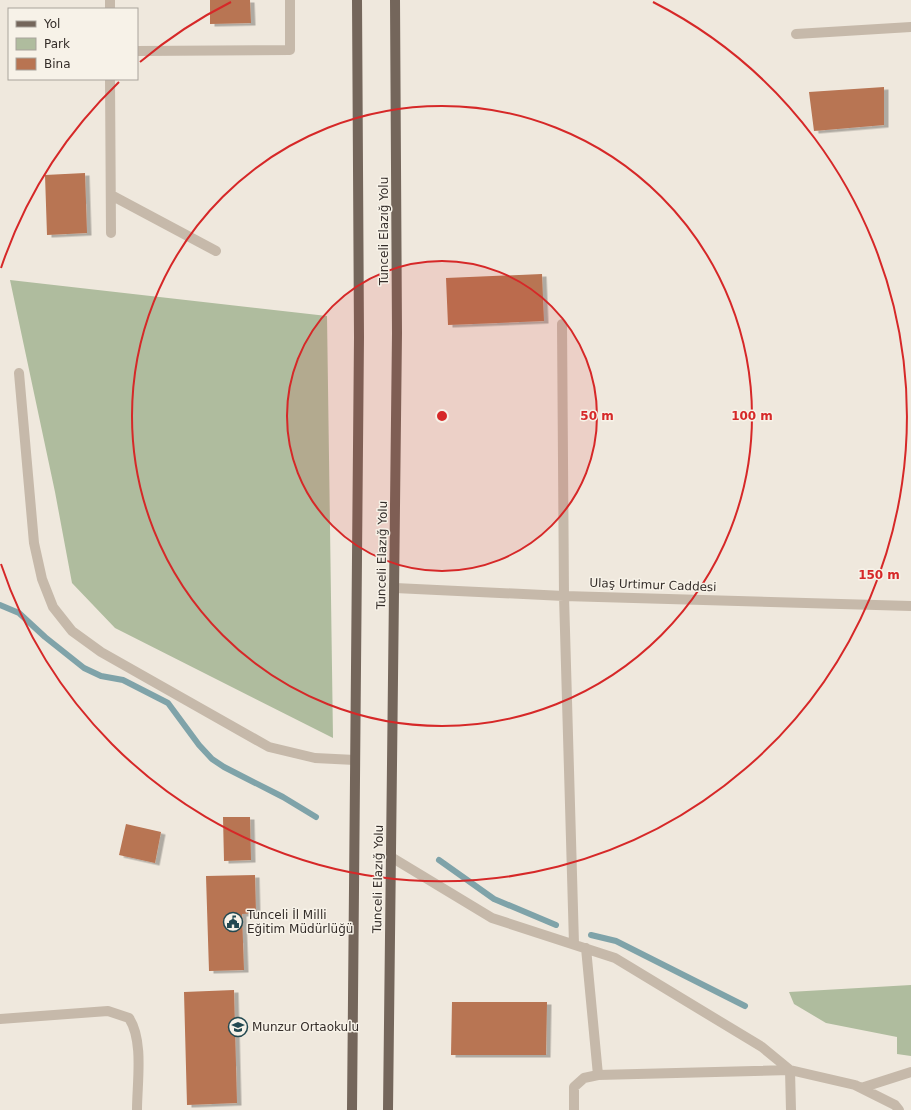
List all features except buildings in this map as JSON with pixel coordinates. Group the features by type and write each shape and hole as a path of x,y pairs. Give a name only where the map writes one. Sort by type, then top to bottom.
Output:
{"main road":[{"name":"Tunceli Elazığ Yolu","path":"352,1110 359,337 357,0"},
{"name":"Tunceli Elazığ Yolu","path":"388,1110 397,326 395,0"}],"street":[{"path":"138,51 290,50 290,0"},
{"path":"796,34 911,27"},
{"path":"110,80 111,234"},
{"path":"111,195 216,251"},
{"path":"562,324 564,596 574,944"},
{"path":"19,373 34,543 42,579 53,606 72,631 101,652 269,747 315,758 355,760"},
{"name":"Ulaş Urtimur Caddesi","path":"395,588 564,596 911,606"},
{"path":"391,857 492,918 615,958 762,1047 790,1070 791,1110"},
{"path":"586,948 598,1075"},
{"path":"0,1018 108,1011 129,1018 134,1026 138,1040 137,1110"},
{"path":"574,1110 574,1087 584,1078 598,1075 790,1070 855,1085 895,1105 899,1110"},
{"path":"861,1088 911,1072"}],"green space":[{"path":"10,280 327,316 333,738 115,628 72,583 55,492"},
{"path":"911,985 911,1056 897,1054 897,1037 826,1023 794,1004 789,992"}],"waterway":[{"path":"0,605 19,613 45,637 84,668 101,676 123,680 168,703 199,745 212,759 224,767 283,797 316,817"},
{"path":"439,860 494,899 556,925"},
{"path":"591,935 616,941 745,1006"}],"place":[{"name":"Tunceli İl Milli Eğitim Müdürlüğü","path":"233,922"},
{"name":"Munzur Ortaokulu","path":"238,1027"}]}
